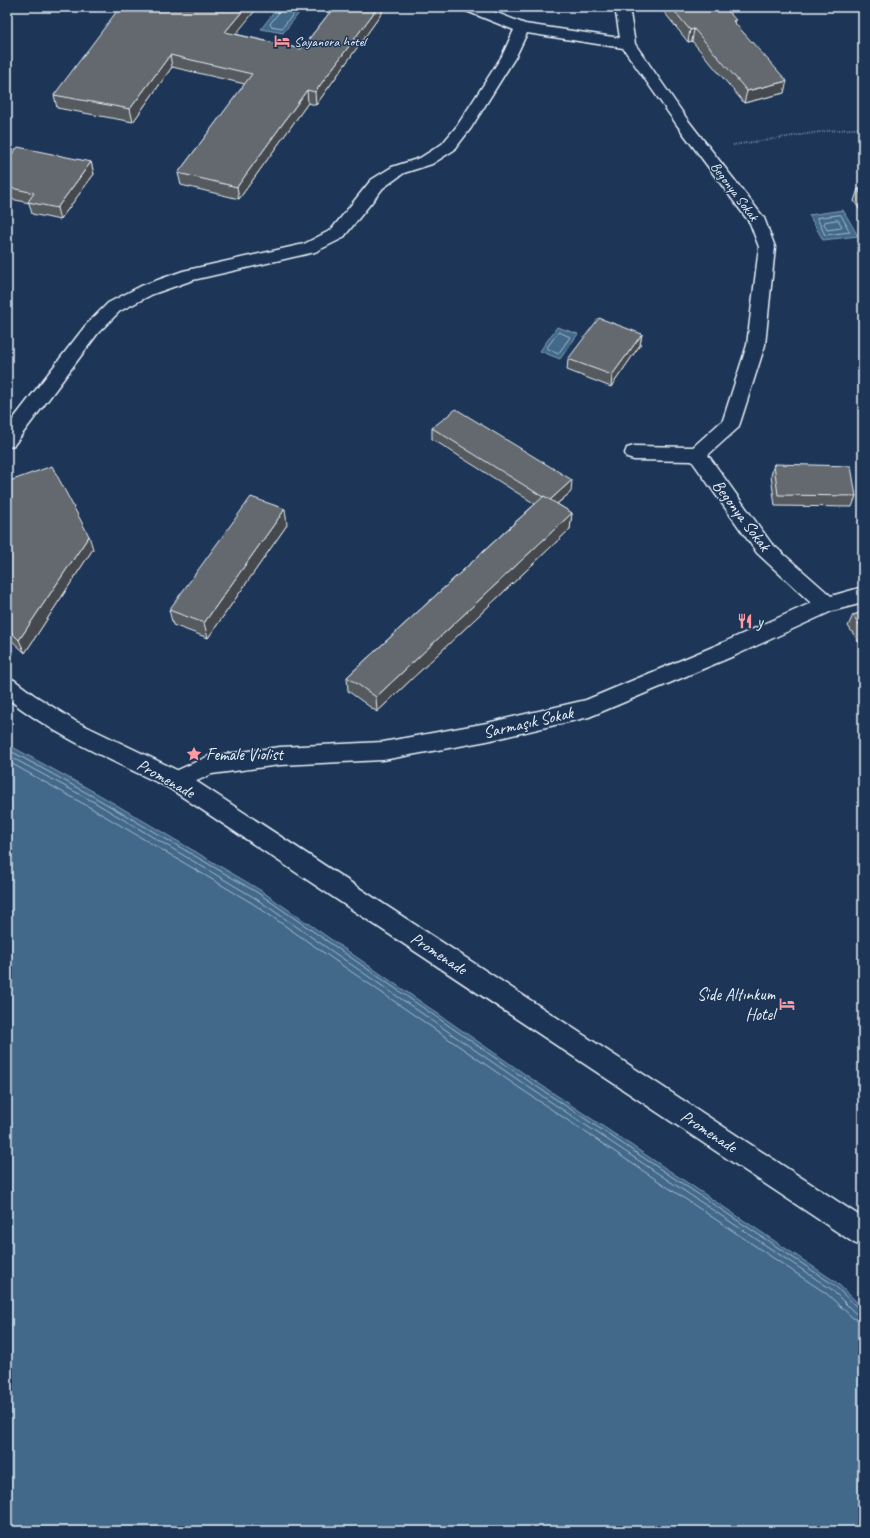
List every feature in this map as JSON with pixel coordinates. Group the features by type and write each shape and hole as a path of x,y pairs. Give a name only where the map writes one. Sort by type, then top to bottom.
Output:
{"street":[{"path":"469,7 522,28 628,44"},
{"name":"Begonya Sokak","path":"622,7 628,44 701,146 758,222 767,247 756,345 731,423 697,454 764,548 827,605"},
{"path":"7,440 92,329 114,307 147,290 189,275 309,248 337,234 377,184 398,170 426,162 448,147 463,128 508,56 522,28"},
{"path":"634,454 697,454"},
{"name":"Sarmaşık Sokak","path":"177,781 209,765 280,756 383,751 488,732 589,708 729,649 827,605 863,595"},
{"name":"Promenade","path":"7,686 21,698 65,726 177,781 863,1234"}],"path":[{"path":"701,146 733,146 827,131 863,128"}],"water":[{"path":"278,7 304,7 283,33 261,29"},
{"path":"843,210 858,236 823,240 809,215"},
{"path":"557,327 578,334 560,359 540,351"},
{"path":"7,744 98,794 260,890 529,1077 836,1282 863,1308 863,1531 7,1531"}],"building":[{"path":"120,7 161,7 176,9 177,7 246,7 225,32 301,49 334,7 378,7 315,92 307,90 237,187 178,173 252,74 170,55 130,109 54,95"},
{"path":"671,7 724,7 736,20 733,21 787,81 747,91 694,29 690,30"},
{"path":"18,147 91,162 57,208 28,202 34,193 7,187 7,160"},
{"path":"858,189 863,189 863,198"},
{"path":"599,318 642,334 612,375 568,359"},
{"path":"456,409 572,480 550,500 432,428"},
{"path":"774,464 851,466 856,496 778,495"},
{"path":"52,466 89,536 19,640 7,628 7,482"},
{"path":"544,496 572,513 376,697 347,677"},
{"path":"251,497 285,509 204,623 169,610"},
{"path":"863,612 863,631 853,615"}],"place":[{"name":"Sayanora hotel","path":"282,41"},
{"name":"y","path":"745,621"},
{"name":"Female Violist","path":"194,754"},
{"name":"Side Altınkum Hotel","path":"787,1004"}]}
